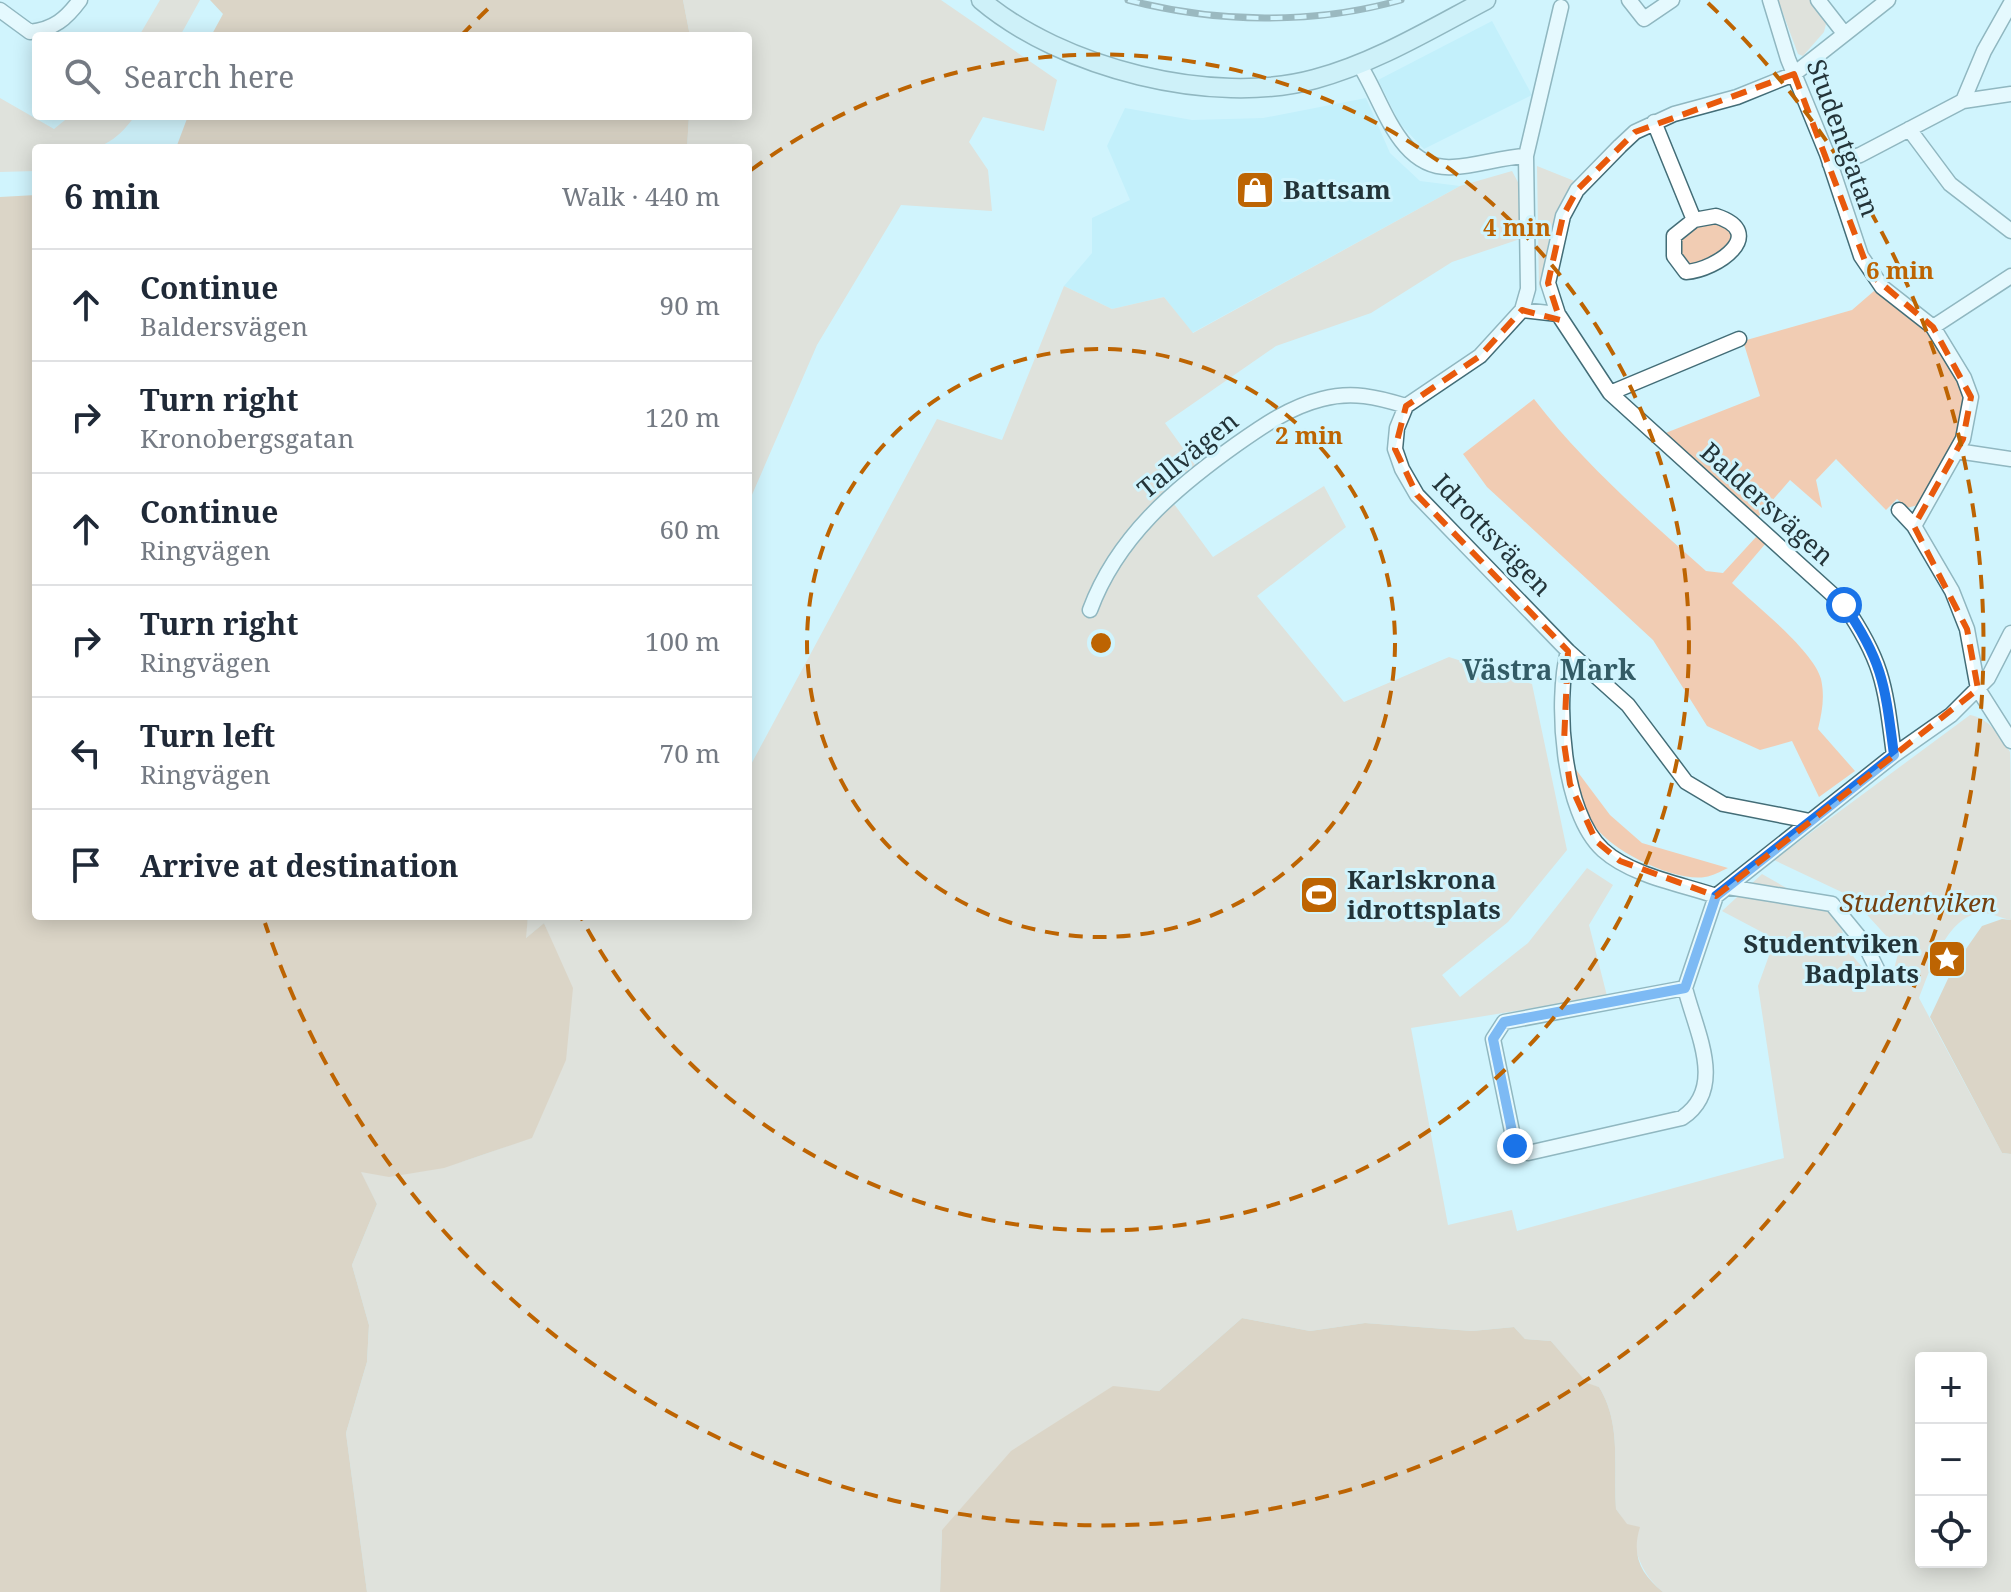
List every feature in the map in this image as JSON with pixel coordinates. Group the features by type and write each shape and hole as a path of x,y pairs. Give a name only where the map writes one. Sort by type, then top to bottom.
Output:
{"main road":[{"path":"981,0 1023,29 1094,62 1178,83 1271,87 1314,80 1359,64 1486,0"}],"street":[{"path":"0,10 30,32 47,30 61,22 80,0"},
{"path":"1629,0 1644,19 1672,0"},
{"name":"Studentgatan","path":"1770,0 1794,74 1830,164 1851,232 1870,274 1933,327 1964,378 1971,397 1970,414 1957,451 1914,526"},
{"path":"1818,0 1843,32"},
{"path":"1522,310 1558,314 1548,283 1563,216 1577,190 1620,146 1654,122 1737,97 1794,74 1843,32 1888,0"},
{"path":"1963,101 1984,51 2011,3"},
{"path":"1406,406 1480,356 1522,310 1528,289 1526,156 1561,7"},
{"path":"1359,64 1390,123 1410,152 1423,161 1439,168 1498,157 1526,156"},
{"path":"1830,164 1860,155 1963,101 2011,94"},
{"path":"1654,122 1694,220"},
{"path":"1909,129 1950,184 2011,231"},
{"path":"1716,216 1727,219 1738,238 1735,250 1727,258 1698,271 1686,272 1674,256 1674,236 1694,220 1716,216"},
{"path":"1933,327 2011,276"},
{"name":"Baldersvägen","path":"1558,314 1610,393 1844,605 1870,642 1885,681 1894,755"},
{"path":"1610,393 1739,339"},
{"name":"Tallvägen","path":"1090,610 1100,584 1145,520 1177,488 1265,424 1292,409 1324,398 1368,394 1406,406"},
{"name":"Idrottsvägen","path":"1406,406 1397,428 1395,449 1417,495 1568,651 1628,705 1686,782 1723,804 1810,821"},
{"path":"1957,451 2011,459"},
{"path":"1899,510 1914,526 1952,591 1967,629 1978,689 2011,741"},
{"path":"1685,988 1504,1022 1493,1039 1515,1146 1528,1153 1682,1118 1696,1109 1705,1096 1709,1079 1685,988 1722,891 1894,755 1951,715 1978,689 1998,663 2011,633"},
{"path":"1568,651 1564,666 1564,743 1570,784 1585,823 1603,850 1646,873 1722,891 1832,904 1864,943 1879,973"}],"highlighted area":[{"path":"1794,74 1870,274 1933,327 1971,397 1963,439 1914,526 1967,629 1978,689 1716,896 1620,861 1596,841 1570,784 1564,743 1568,651 1417,495 1395,449 1406,406 1480,356 1522,310 1560,320 1548,283 1563,216 1577,190 1635,132"}],"shaded area":[{"path":"210,0 683,0 689,32 213,32 223,14"},
{"path":"1492,21 1532,95 1424,149 1400,124 1378,80"},
{"path":"1366,98 1390,153 1420,181 1460,186 1192,333 1164,297 1112,309 1064,286 1092,253 1092,218 1130,200 1107,146 1125,108 1192,120 1263,118"},
{"path":"186,120 689,120 687,144 178,144"},
{"path":"32,195 32,920 528,920 526,938 544,923 573,988 566,1060 532,1138 444,1168 389,1177 361,1172 377,1204 352,1265 369,1325 367,1362 346,1433 367,1592 0,1592 0,197"},
{"path":"2002,919 2011,920 2011,1154 2002,1153 1930,1017 1954,966 1982,926"},
{"path":"1242,1318 1310,1331 1365,1323 1472,1331 1514,1327 1525,1339 1551,1341 1587,1383 1599,1387 1606,1401 1614,1431 1616,1509 1627,1524 1640,1527 1637,1547 1640,1564 1663,1592 940,1592 942,1530 1011,1451 1113,1386 1159,1391"}],"green space":[{"path":"160,0 200,0 182,32 141,32"},
{"path":"683,0 941,0 1057,80 1044,131 983,117 969,142 988,170 992,211 901,205 817,345 752,495 752,144 687,144 689,120 752,120 752,32 689,32"},
{"path":"1778,0 1810,0 1826,24 1824,32 1803,56 1798,54"},
{"path":"0,98 32,116 32,120 54,129 65,120 132,120 105,144 32,144 32,171 0,172"},
{"path":"1537,166 1577,182 1552,226 1539,289"},
{"name":"Studentviken","path":"1512,171 1520,186 1520,239 1452,262 1371,313 1276,346 1165,423 1195,465 1163,489 1213,557 1324,486 1346,527 1257,596 1344,702 1449,657 1532,684 1567,850 1508,922 1442,975 1460,997 1528,943 1587,868 1613,885 1589,925 1607,996 1411,1028 1448,1225 1512,1210 1517,1231 1784,1158 1758,986 1775,939 1722,911 1762,874 1837,917 1852,955 1865,968 1886,980 1894,969 1899,950 1850,896 1774,860 1970,715 1983,720 1999,734 2010,752 2011,920 1980,913 1958,924 1934,960 1919,998 2002,1153 2011,1154 2011,1592 1663,1592 1645,1572 1616,1509 1614,1431 1606,1401 1599,1387 1587,1384 1551,1341 1525,1339 1514,1327 1472,1331 1365,1323 1310,1331 1242,1318 1159,1391 1113,1387 942,1530 940,1592 367,1592 346,1433 367,1362 369,1325 352,1265 377,1204 360,1171 404,1173 448,1166 532,1137 556,952 544,923 525,939 527,920 752,920 752,763 937,419 1002,440 1064,286 1112,309 1164,297 1193,333 1460,186"},
{"path":"1719,220 1733,234 1726,254 1692,267 1679,257 1685,233"},
{"path":"1874,291 1927,326 1961,384 1965,399 1965,420 1918,505 1907,508 1897,499 1886,510 1836,459 1816,480 1822,508 1790,480 1758,517 1663,434 1760,396 1743,341 1852,310"},
{"path":"1534,399 1594,468 1706,571 1723,573 1756,537 1766,543 1732,583 1795,642 1816,667 1823,692 1818,729 1855,771 1819,797 1792,741 1760,750 1707,726 1653,640 1487,487 1463,454"},
{"path":"1574,767 1610,815 1642,843 1728,868 1705,877 1677,875 1645,863 1615,845 1603,836 1591,819"}],"railway":[{"path":"1128,0 1196,13 1265,18 1334,14 1401,0"}],"place":[{"name":"Battsam","path":"1255,190"},
{"name":"Karlskrona idrottsplats","path":"1319,895"},
{"name":"Studentviken Badplats","path":"1947,959"}],"district":[{"name":"Västra Mark","path":"1549,670"}],"route":[{"path":"1515,1146 1493,1039 1504,1022 1685,988 1716,896 1894,755 1885,681 1870,642 1844,605"}]}
